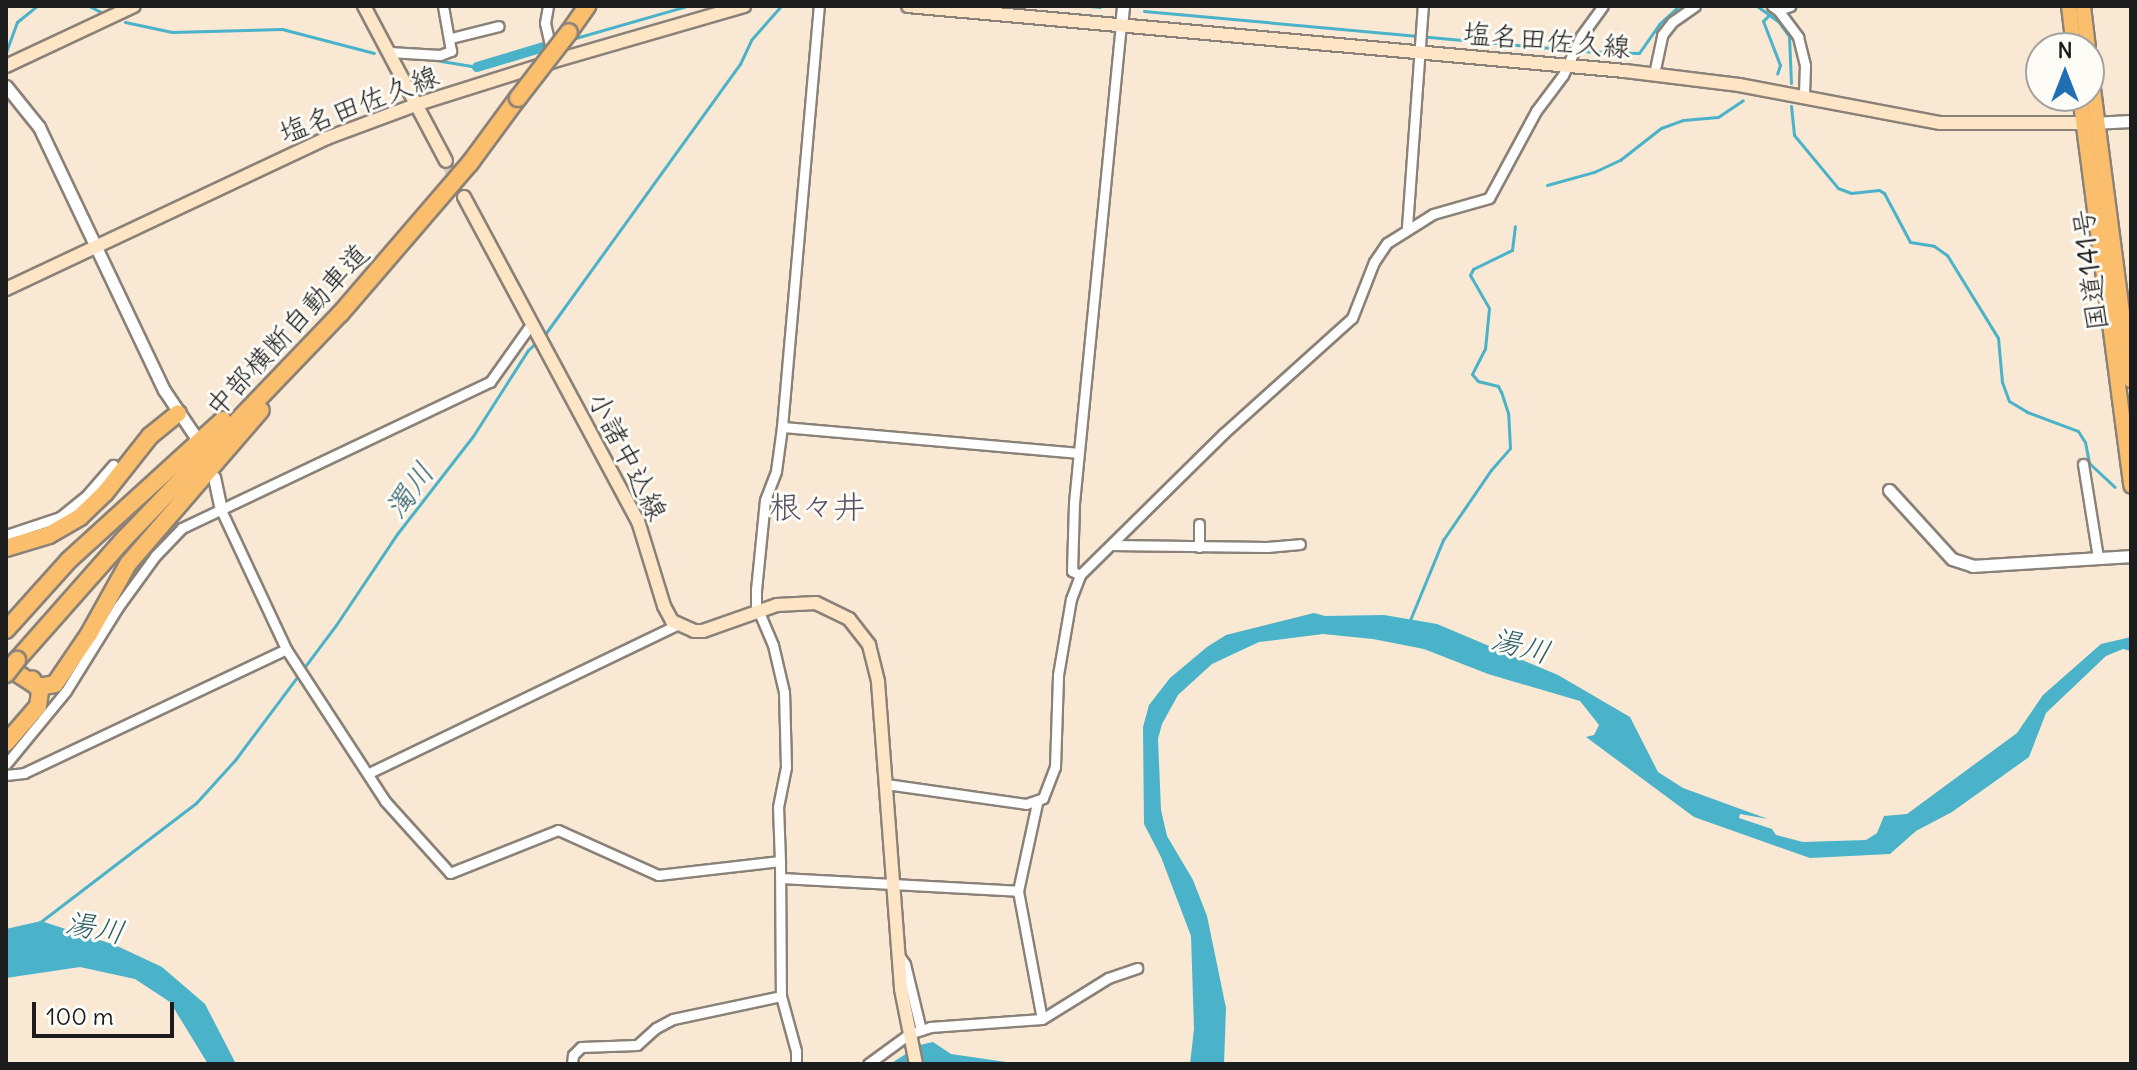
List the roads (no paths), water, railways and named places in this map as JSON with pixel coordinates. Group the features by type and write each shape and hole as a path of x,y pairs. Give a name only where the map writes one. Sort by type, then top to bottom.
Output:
{"highway":[{"name":"中部横断自動車道","path":"6,674 10,662 341,313 459,176 587,6"},
{"path":"2069,6 2072,32"},
{"path":"2083,6 2086,32"},
{"name":"国道141号","path":"2087,112 2091,123 2128,340 2131,380"},
{"name":"国道141号","path":"2091,112 2131,486"},
{"path":"10,662 38,687 51,686 63,675 128,564 341,313"},
{"path":"6,630 69,560 322,331"},
{"path":"6,548 49,535 80,517 105,493 150,436 178,413"},
{"path":"6,743 38,706 38,687"}],"main road":[{"path":"6,66 134,6"},
{"path":"364,6 446,161"},
{"name":"塩名田佐久線","path":"6,289 327,138 418,104 744,6"},
{"name":"塩名田佐久線","path":"908,6 1121,26 1420,42 1572,56 1654,74 1953,124 2091,123"},
{"name":"小諸中込線","path":"464,197 638,521 664,606 677,625"},
{"path":"677,625 694,631 714,630 758,611 790,602 825,605 849,619 864,636 878,673 898,954 916,1064"}],"street":[{"path":"389,52 447,54 451,51 443,6"},
{"path":"548,6 545,23 554,61"},
{"path":"796,1064 796,1051 781,996 778,807 786,767 784,692 773,645 758,611 756,590 765,500 776,471 782,427 819,6"},
{"path":"1080,575 1072,571 1078,453 1123,6"},
{"path":"1407,227 1423,6"},
{"path":"1042,1019 1018,891 1037,803 1046,793 1055,767 1060,663 1080,575 1223,434 1352,318 1378,253 1407,227 1433,214 1489,198 1536,111 1603,6"},
{"path":"1654,74 1655,56 1662,35 1672,22 1695,6"},
{"path":"1775,8 1790,6"},
{"path":"1775,8 1798,37 1805,65 1804,98"},
{"path":"451,38 499,26"},
{"path":"6,86 39,127 95,248 192,440"},
{"path":"2091,123 2131,121"},
{"path":"6,764 66,691 118,607 155,556 182,528 490,382 534,327"},
{"path":"782,427 1078,453"},
{"path":"2083,464 2098,558"},
{"path":"6,535 60,517 87,495 113,465"},
{"path":"211,481 221,510 286,649 385,801 450,873 558,830 658,875 780,861"},
{"path":"1889,490 1952,559 1963,563 1985,567 2131,556"},
{"path":"1199,524 1199,547"},
{"path":"1111,545 1199,547 1300,544"},
{"path":"369,773 677,625"},
{"path":"6,775 24,773 286,649"},
{"path":"886,784 1037,803"},
{"path":"781,878 1018,891"},
{"path":"868,1064 913,1034 973,1021 1042,1019 1108,978 1137,968"},
{"path":"572,1064 573,1055 581,1047 637,1045 656,1028 673,1019 781,996"}],"water":[{"name":"湯川","path":"1314,613 1325,616 1384,615 1437,624 1558,675 1630,717 1658,772 1683,788 1768,819 1740,814 1739,818 1772,829 1776,835 1803,842 1866,840 1877,833 1884,816 1907,814 2017,733 2043,695 2101,644 2131,637 2131,651 2123,649 2106,656 2046,713 2029,757 1952,812 1916,831 1890,854 1810,858 1694,817 1586,737 1594,735 1599,725 1580,701 1488,674 1424,649 1373,639 1323,634 1259,642 1212,664 1178,695 1162,724 1158,739 1161,810 1167,836 1193,880 1207,916 1226,1008 1224,1064 1190,1064 1194,1029 1191,936 1161,857 1144,824 1143,727 1149,705 1170,678 1226,635"},
{"name":"湯川","path":"41,921 115,945 162,967 205,1004 236,1064 208,1064 170,1002 135,979 80,967 6,978 6,929"},
{"path":"933,1042 951,1054 1019,1064 890,1064 920,1045"}],"waterway":[{"path":"6,52 17,22 37,6"},
{"path":"89,6 105,14"},
{"path":"572,39 687,6"},
{"name":"濁川","path":"543,337 740,64 751,40 781,6"},
{"path":"1090,6 1100,7"},
{"path":"1577,51 1639,53 1659,24 1679,6"},
{"path":"1757,6 1778,21 1789,36 1791,83"},
{"path":"1144,11 1570,50"},
{"path":"1769,15 1763,21 1780,65 1777,74"},
{"path":"125,22 172,32 282,29 374,53"},
{"path":"477,67 547,46"},
{"path":"406,58 422,58"},
{"path":"429,59 477,67"},
{"path":"1547,185 1594,172 1620,160 1661,128 1683,120 1718,117 1743,100"},
{"path":"1791,106 1794,135 1838,188 1851,193 1879,190 1884,193 1910,242 1934,246 1947,255 1998,338 2002,382 2009,401 2027,412 2078,431 2085,442 2089,463 2115,487"},
{"path":"1410,620 1443,540 1491,470 1510,448 1508,413 1498,386 1478,381 1472,374 1485,349 1489,308 1470,275 1473,269 1512,250 1515,226"},
{"name":"濁川","path":"39,923 196,803 235,760 336,625 397,534 473,436 528,350 537,342"}],"tunnel":[{"path":"446,161 464,197"}],"district":[{"name":"根々井","path":"817,507"}]}
